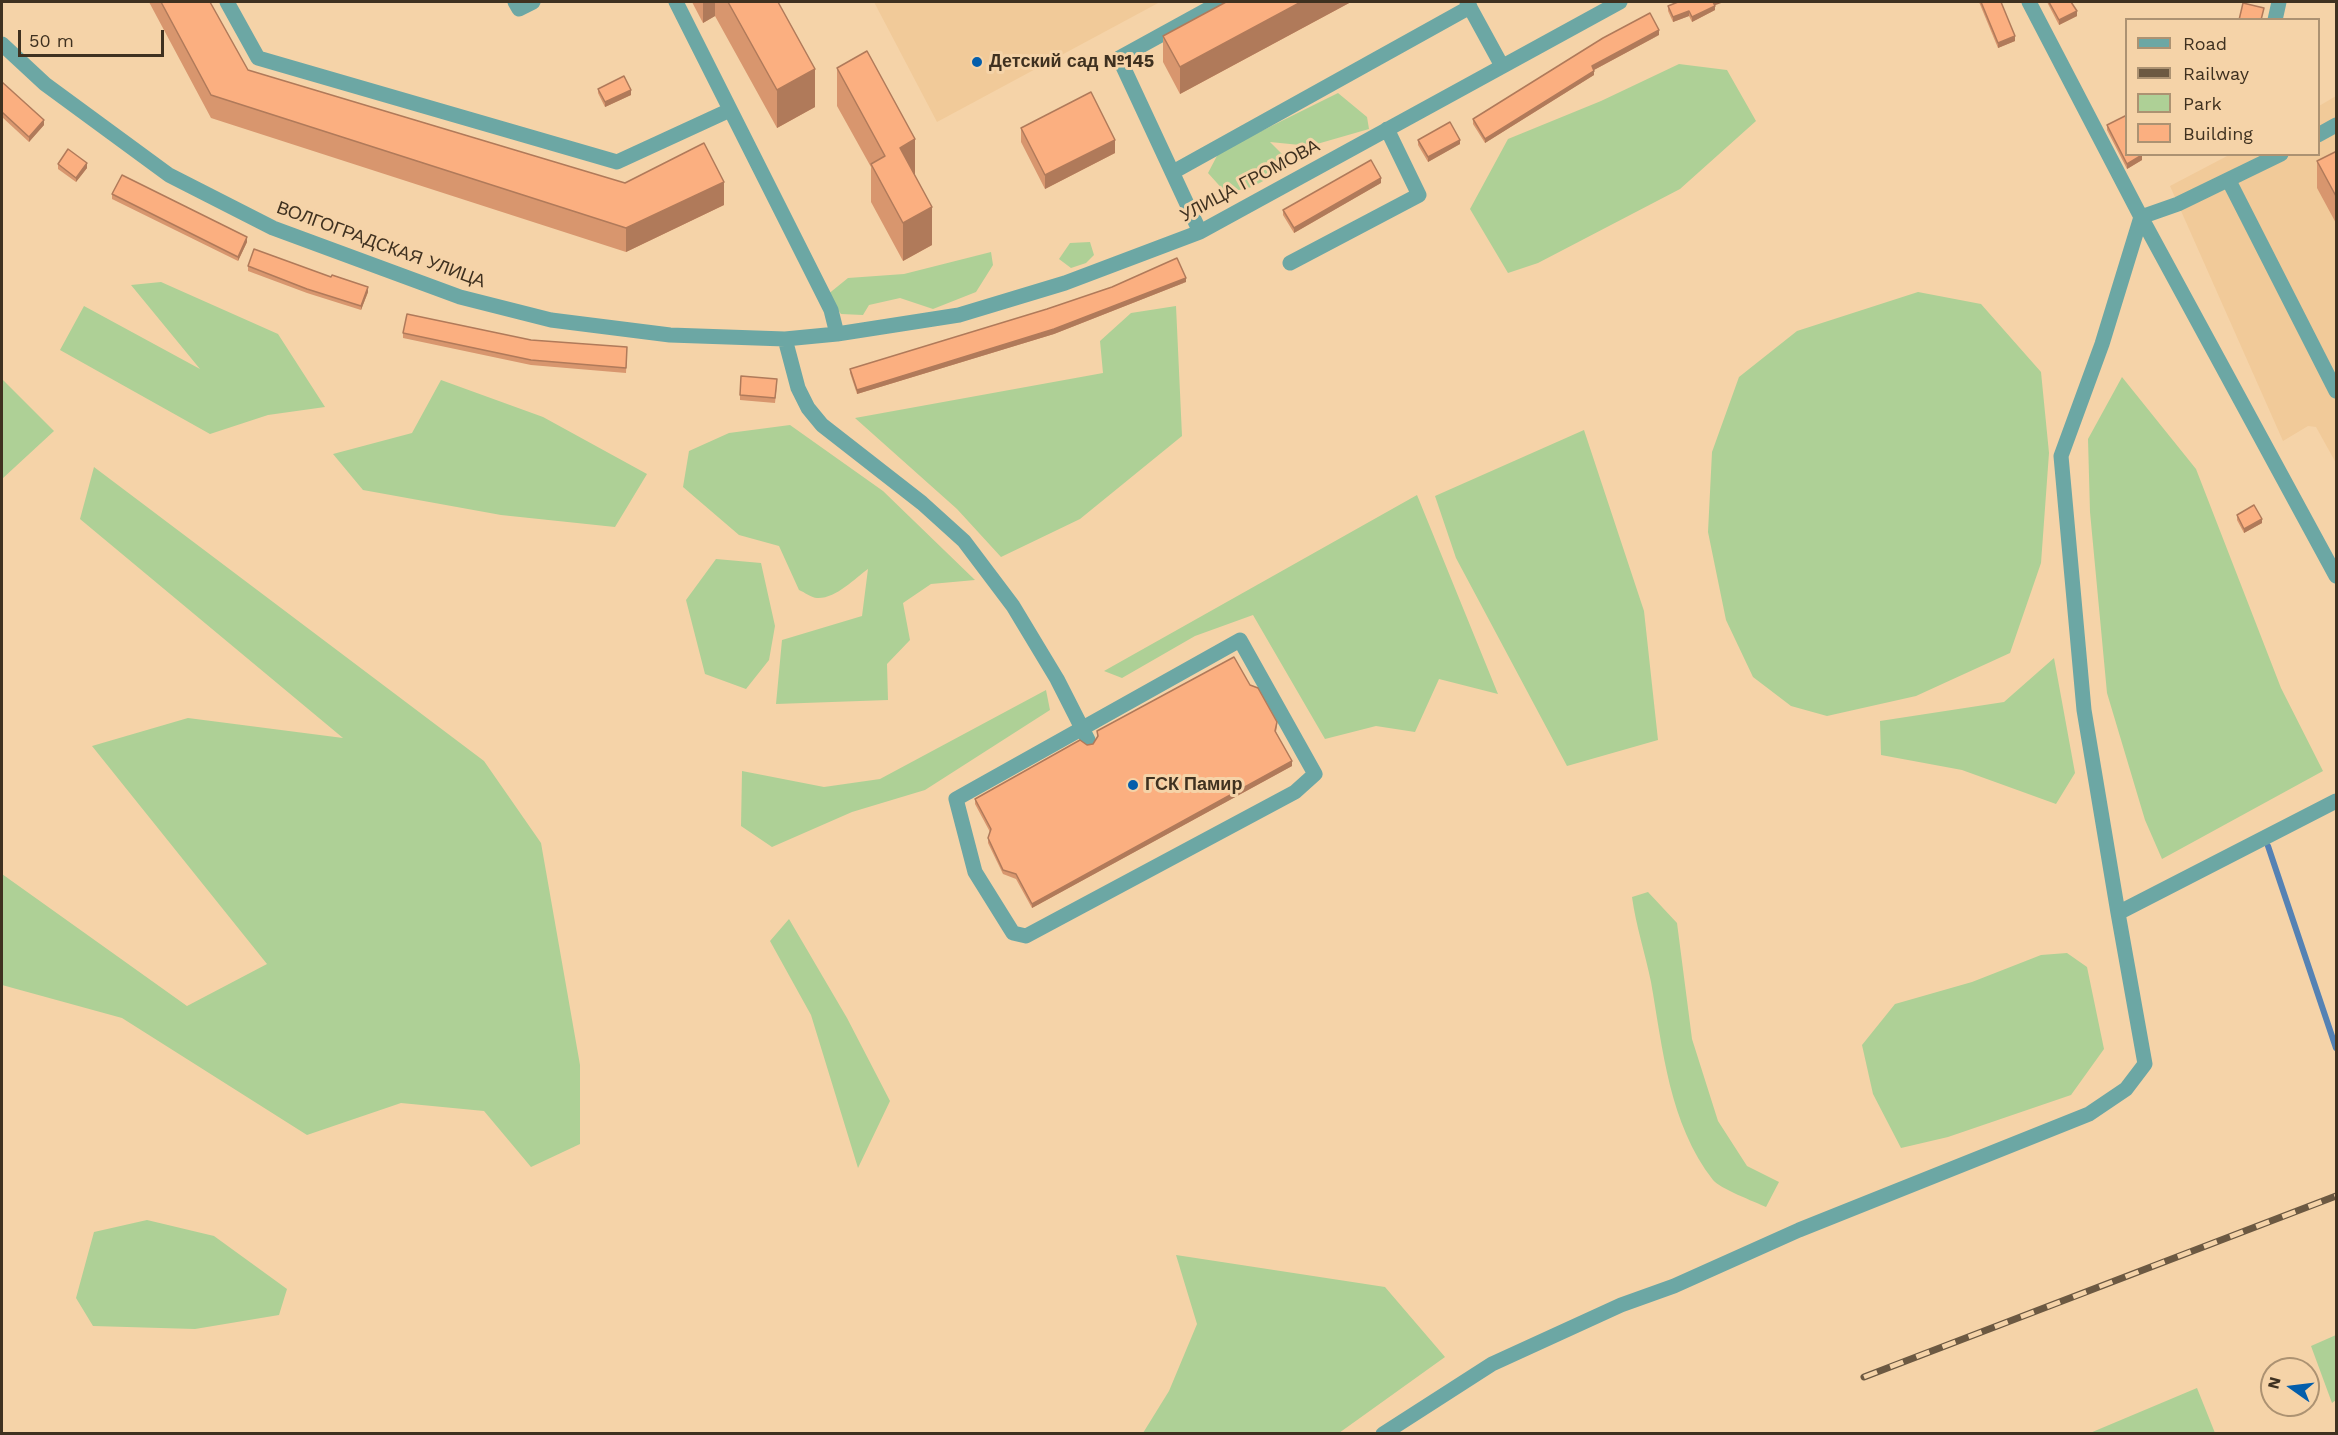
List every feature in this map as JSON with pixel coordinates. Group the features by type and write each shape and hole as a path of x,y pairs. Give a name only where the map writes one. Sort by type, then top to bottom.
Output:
{"street":[{"path":"227,2 258,58 617,162 730,110"},
{"path":"514,2 519,9 533,2"},
{"path":"676,2 831,310 837,334"},
{"path":"1200,232 1119,58 1221,2"},
{"path":"2029,2 2141,217 2337,576"},
{"path":"2276,18 2279,2"},
{"path":"1173,172 1469,4 1502,66"},
{"name":"УЛИЦА ГРОМОВА","path":"837,334 959,315 1065,283 1200,232 1611,4"},
{"name":"ВОЛГОГРАДСКАЯ УЛИЦА","path":"2,44 45,84 169,175 273,228 460,297 551,320 670,335 785,339 837,334"},
{"path":"2320,134 2337,125"},
{"path":"1290,263 1419,195 1387,129"},
{"path":"2141,217 2178,204 2229,181 2276,156"},
{"path":"2229,181 2337,391"},
{"path":"1383,1434 1492,1364 1621,1305 1674,1286 1799,1230 2089,1114 2126,1089 2145,1064 2084,710 2061,456 2102,344 2141,217"},
{"path":"785,339 798,388 808,408 822,425 922,503 964,542 1013,606 1057,680 1084,735"},
{"path":"1240,640 1315,774 1295,792 1026,936 1013,933 975,872 956,799 1084,735 1240,640"},
{"path":"2118,913 2337,801"}],"shaded area":[{"name":"Детский сад №145","path":"874,2 1160,2 937,122"},
{"path":"2336,96 2336,463 2316,427 2308,426 2283,441 2170,186 2227,156 2320,156 2320,105"}],"green space":[{"path":"1679,64 1727,70 1756,121 1680,189 1538,263 1508,273 1470,209 1508,139 1601,101"},
{"path":"1338,93 1367,117 1369,129 1310,146 1270,142 1293,165 1252,187 1226,193 1208,173 1219,152"},
{"path":"1090,242 1094,255 1086,263 1071,268 1059,259 1070,243"},
{"path":"991,252 993,265 976,292 933,309 900,298 869,305 863,315 841,314 827,295 848,278 904,274"},
{"path":"161,282 278,334 325,407 268,415 210,434 60,350 84,306 200,369 131,285"},
{"path":"1918,292 1981,304 2041,372 2049,453 2041,563 2010,653 1916,696 1827,716 1791,706 1753,677 1726,620 1708,532 1712,452 1739,377 1797,331"},
{"path":"1176,306 1182,436 1080,519 1001,557 957,509 855,418 1103,373 1100,341 1131,313"},
{"path":"2122,377 2196,469 2281,688 2323,771 2162,859 2145,820 2107,693 2090,512 2088,439"},
{"path":"2,379 54,431 2,479"},
{"path":"441,380 543,417 647,474 615,527 501,515 363,490 333,454 412,433"},
{"path":"790,425 883,491 975,580 931,584 903,603 910,640 887,664 888,700 776,704 782,640 862,616 868,569 831,595 817,598 810,596 799,590 779,546 739,535 683,487 689,451 729,433"},
{"path":"1584,430 1644,611 1658,740 1567,766 1456,558 1435,496"},
{"path":"94,467 484,761 541,843 580,1065 580,1144 531,1167 484,1111 401,1103 307,1135 122,1018 2,985 2,874 187,1006 267,964 92,746 188,718 343,738 80,519"},
{"path":"1417,495 1498,694 1439,679 1415,732 1376,726 1325,739 1253,615 1195,636 1122,678 1104,671"},
{"path":"716,559 761,563 775,626 769,660 746,689 705,674 686,600"},
{"path":"2054,658 2075,773 2056,804 1962,770 1881,755 1880,721 2004,702"},
{"path":"1046,690 1050,710 925,790 852,812 772,847 741,826 742,771 824,787 880,779"},
{"path":"1648,892 1677,923 1692,1039 1718,1121 1747,1166 1779,1182 1766,1207 1730,1191 1713,1180 1686,1135 1664,1060 1651,982 1632,897"},
{"path":"789,919 847,1018 890,1101 858,1168 811,1015 770,941"},
{"path":"2067,953 2087,967 2104,1049 2071,1095 1948,1137 1901,1148 1873,1094 1862,1045 1895,1004 1972,982 2041,955"},
{"path":"147,1220 214,1236 287,1289 279,1315 195,1329 93,1326 76,1298 94,1232"},
{"path":"1176,1255 1385,1287 1445,1357 1339,1433 1143,1433 1169,1391 1197,1324"},
{"path":"2336,1335 2336,1400 2332,1403 2320,1370 2320,1357 2315,1357 2311,1346"},
{"path":"2197,1388 2215,1433 2090,1433"}],"building":[{"path":"161,2 210,2 248,70 625,183 704,143 724,182 626,228 211,95"},
{"path":"728,2 778,2 815,69 777,90"},
{"path":"1226,2 1301,2 1180,67 1163,36"},
{"path":"1678,2 1713,2 1715,6 1692,17 1689,11 1673,17 1668,6"},
{"path":"1981,2 2001,2 2015,36 1998,43"},
{"path":"2049,2 2071,2 2077,11 2059,20"},
{"path":"2243,3 2264,8 2262,18 2239,18"},
{"path":"1650,13 1659,30 1592,66 1594,71 1485,139 1473,119 1603,38"},
{"path":"867,51 915,139 900,148 932,207 903,223 871,164 885,156 837,68"},
{"path":"624,76 631,90 605,102 598,89"},
{"path":"2,82 44,120 29,137 2,112"},
{"path":"1091,92 1115,140 1045,175 1021,128"},
{"path":"2125,116 2125,156 2140,156 2127,164 2107,125"},
{"path":"1450,122 1460,140 1428,157 1418,140"},
{"path":"68,149 87,163 76,178 58,164"},
{"path":"2337,151 2337,198 2317,161"},
{"path":"1371,160 1381,178 1294,228 1283,210"},
{"path":"122,175 247,237 238,257 112,194"},
{"path":"254,249 331,277 332,275 368,287 361,306 307,289 248,266"},
{"path":"1177,258 1186,278 1054,329 857,390 850,369 1112,287"},
{"path":"407,314 531,340 627,347 626,368 531,360 403,333"},
{"path":"741,376 777,379 775,398 740,395"},
{"path":"2254,505 2262,519 2244,529 2237,515"},
{"name":"ГСК Памир","path":"1234,657 1250,685 1258,688 1277,722 1275,731 1292,761 1032,904 1016,874 1003,870 988,838 991,829 975,799 1080,740 1087,745 1093,744 1098,736 1097,731"}],"waterway":[{"path":"2268,846 2336,1048"}],"railway":[{"path":"1864,1377 2336,1196"}],"place":[{"name":"Детский сад №145","path":"977,62"},
{"name":"ГСК Памир","path":"1133,785"}]}
